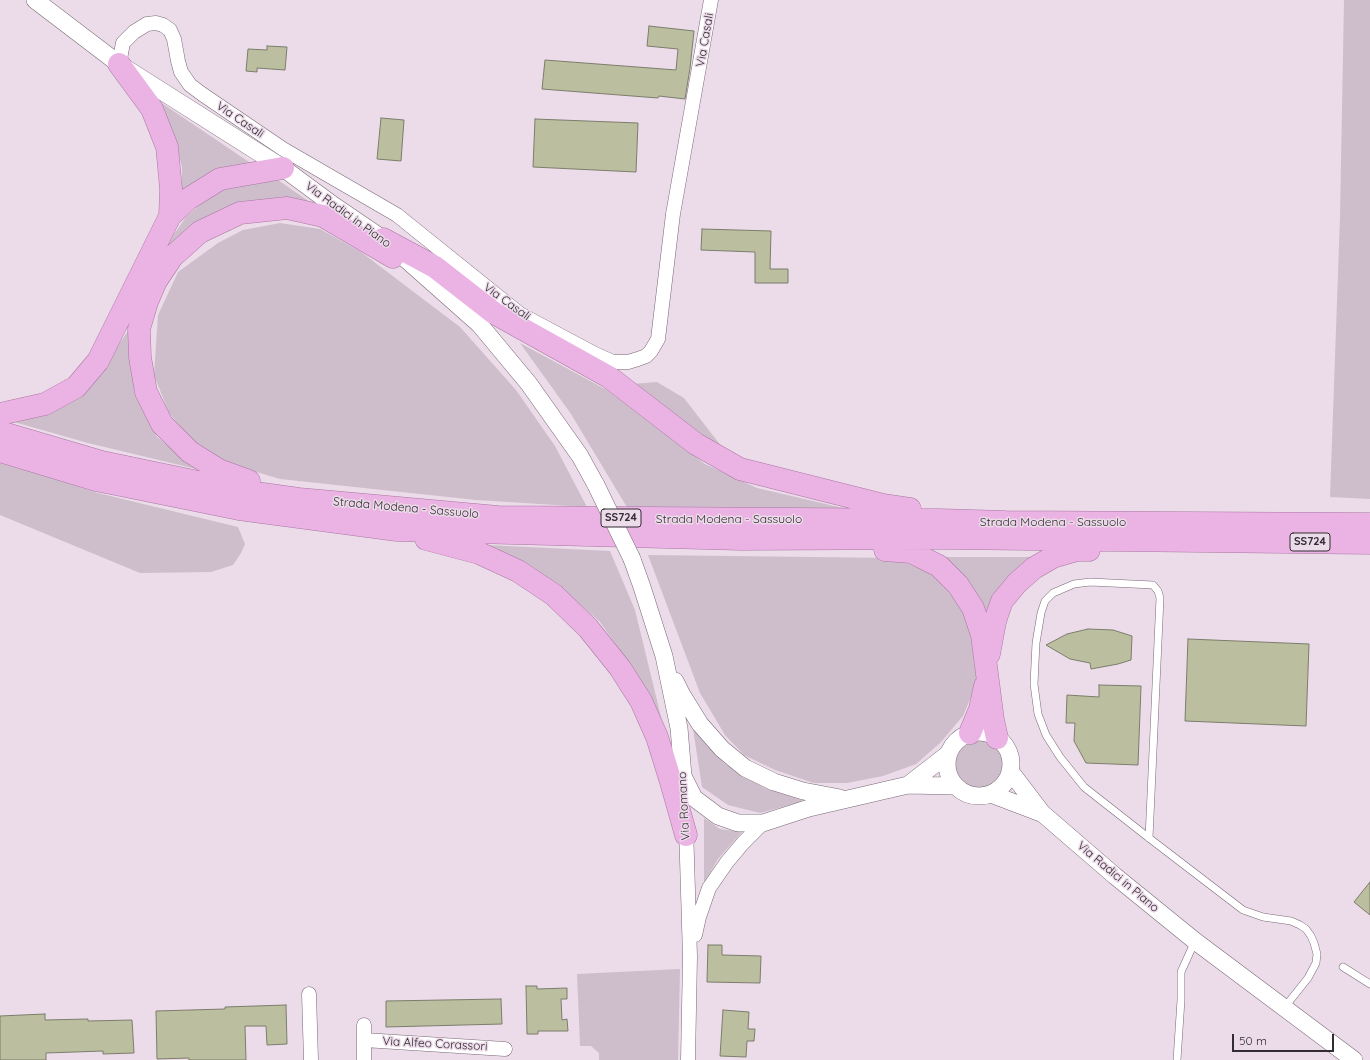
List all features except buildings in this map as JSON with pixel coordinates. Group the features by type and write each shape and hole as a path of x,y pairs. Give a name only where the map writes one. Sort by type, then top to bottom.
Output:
{"highway":[{"path":"119,64 152,109 167,147 171,189 170,216"},
{"path":"0,414 45,404 76,387 98,361 170,216 188,199 220,179 283,168"},
{"path":"299,499 266,485 241,479 219,470 190,452 162,424 146,392 140,357 138,329 156,281 172,257 200,232 240,213 287,208 323,216 426,278"},
{"path":"383,239 435,267 494,313 609,377 696,444 740,469 883,505 1006,522"},
{"name":"Strada Modena - Sassuolo","path":"0,432 102,462 241,491 299,499 498,517 932,520 1251,532"},
{"name":"Strada Modena - Sassuolo","path":"0,451 96,480 232,508 397,530 742,539 944,538 1228,542 1251,532"},
{"name":"SS724","path":"1251,532 1370,524"},
{"path":"397,530 479,553 518,571 554,595 588,628 620,668 641,701 657,737 686,835"},
{"name":"SS724","path":"1251,532 1370,542"},
{"path":"742,539 911,552 938,566 958,585 973,608 982,634 993,720 997,738"},
{"path":"970,733 980,709 995,622 1002,601 1017,583 1034,568 1053,558 1077,550 1211,550 1228,542"}],"street":[{"name":"Via Radici in Piano","path":"36,0 119,64 283,168 333,205 383,239 480,326 529,384 580,456 596,484 632,559"},
{"name":"Via Casali","path":"119,64 123,43 134,32 147,24 156,23 163,25 170,30 174,39 178,61 182,72 190,84 202,94 283,149 397,215 520,314 595,354 613,362 628,362 646,356 651,351 658,339 673,214 711,0"},
{"name":"Via Romano","path":"632,559 664,656 679,728 686,835 690,957 688,1060"},
{"path":"664,656 682,695 700,724 722,749 745,768 774,782 803,791 846,798"},
{"path":"970,733 989,733 997,738 1004,744 1009,752 1011,762 1010,771 1006,781 1000,788 991,794 982,796 963,792 955,786 947,771 946,762 953,744 961,737 970,733"},
{"path":"908,785 948,754"},
{"name":"Via Radici in Piano","path":"1010,771 1042,813 1195,941 1354,1060"},
{"path":"683,776 694,798 718,816 738,823 763,823 846,798 908,785 955,786"},
{"name":"Via Radici in Piano","path":"991,794 1042,813"},
{"path":"690,957 699,917 709,888 727,862 763,823"},
{"path":"309,994 311,1060"},
{"name":"Via Alfeo Corassori","path":"364,1025 364,1060"},
{"name":"Via Alfeo Corassori","path":"364,1040 505,1049"}],"lane":[{"path":"1150,838 1160,598 1158,591 1153,585 1090,582 1074,584 1053,594 1045,601 1041,614 1036,643 1034,684 1038,714 1046,735 1060,757 1084,787 1243,910 1263,917 1291,921 1300,925 1311,936 1317,954 1316,964 1308,978 1284,1008"},
{"path":"1177,1060 1181,1000 1181,972 1195,941"},
{"path":"1343,967 1370,984"}],"shaded area":[{"path":"1344,0 1370,0 1370,499 1330,497 1340,217"},
{"path":"160,102 255,166 182,195 182,167 173,133"},
{"path":"278,180 317,207 249,207 155,273 168,243 186,217 211,195 236,184"},
{"path":"280,223 320,229 361,252 460,327 516,390 555,446 587,507 476,500 280,479 233,465 201,450 169,413 154,375 158,315 178,272 218,243 243,230"},
{"path":"128,331 135,396 157,437 196,469 88,443 14,422 61,406 92,384"},
{"path":"520,343 607,390 705,464 757,488 856,511 628,509 571,414"},
{"path":"657,382 684,398 725,451 631,384"},
{"path":"0,461 98,493 238,527 245,544 233,565 211,572 140,573 0,515"},
{"path":"486,545 610,551 635,610 663,725 638,676 600,622 555,583"},
{"path":"648,555 895,558 930,573 958,602 977,646 976,685 963,716 940,743 916,764 883,776 847,783 814,783 775,770 744,755 725,735 700,693"},
{"path":"944,557 1042,557 990,623"},
{"path":"693,729 725,764 765,788 804,801 760,813 728,805 702,787"},
{"path":"973,739 983,739 996,746 1003,759 1003,769 996,782 983,789 973,789 964,785 957,778 953,769 953,759 957,750 964,743"},
{"path":"704,818 720,829 742,832 718,859 704,883"},
{"path":"680,969 678,1060 599,1060 599,1053 591,1046 580,1046 577,974"}]}
